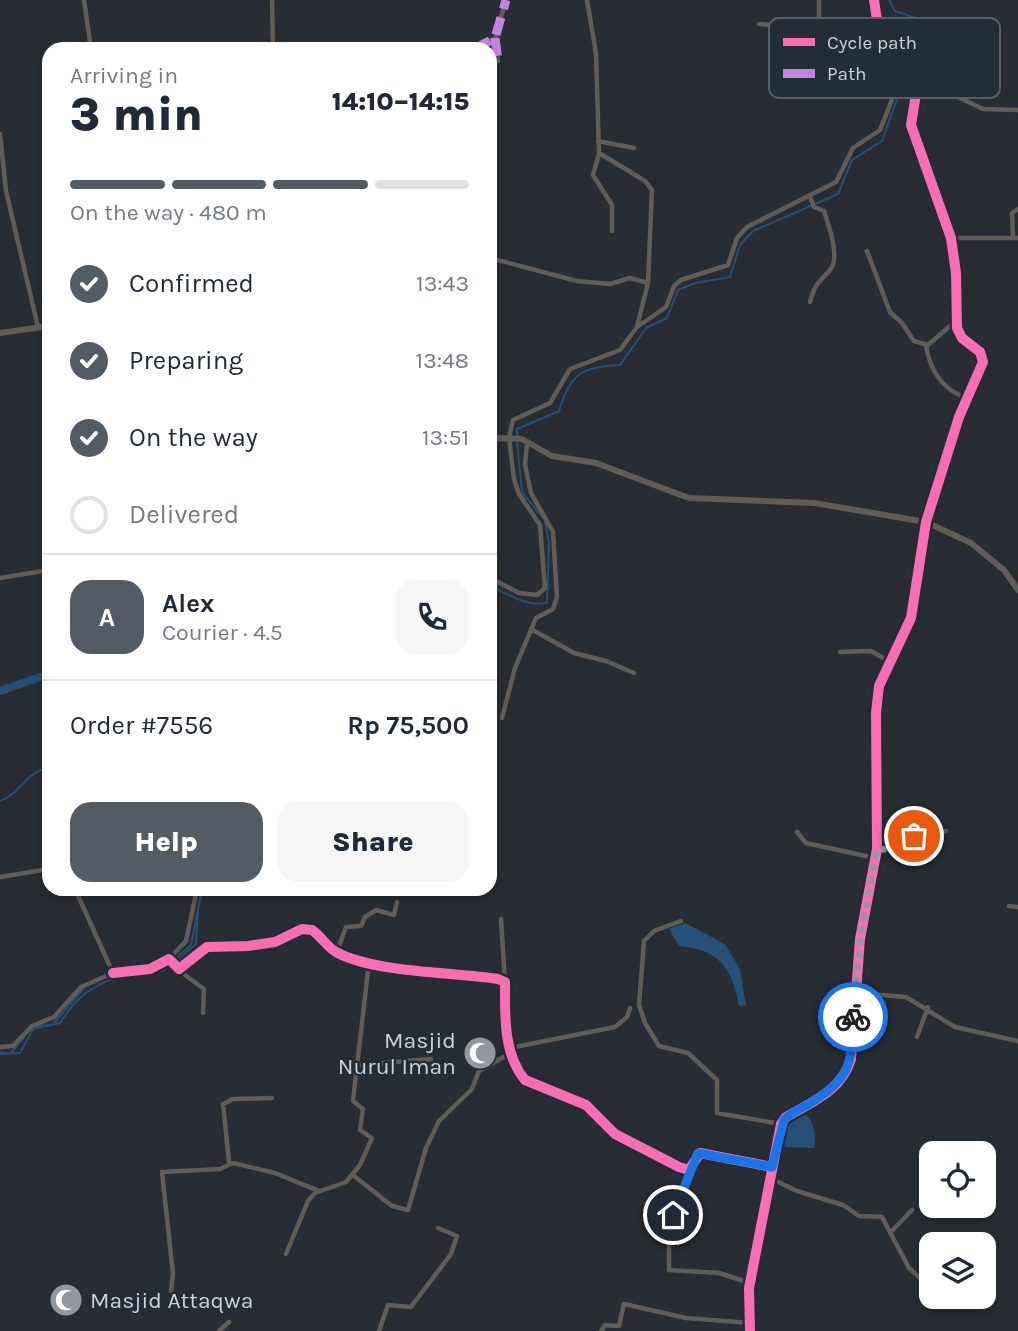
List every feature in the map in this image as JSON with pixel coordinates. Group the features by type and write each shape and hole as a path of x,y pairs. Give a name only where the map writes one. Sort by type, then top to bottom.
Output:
{"street":[{"path":"84,0 90,42"},
{"path":"272,0 273,42"},
{"path":"496,42 506,0"},
{"path":"587,0 596,53 599,153 593,176 612,205 612,231"},
{"path":"819,0 819,18"},
{"path":"874,0 877,18"},
{"path":"759,23 769,24"},
{"path":"487,42 495,38"},
{"path":"497,53 498,61"},
{"path":"497,581 528,595 537,594 545,588 540,525 519,494 510,437 511,424 517,417 550,403 570,369 616,353 637,327 666,307 674,286 681,280 728,265 737,238 747,227 812,202 836,182 853,148 880,130 893,98"},
{"path":"601,1331 605,1325 619,1326 624,1304 687,1318 750,1327 750,1283 781,1124 786,1117 823,1096 845,1075 852,1050 860,939 877,849 876,713 879,686 911,618 926,522 966,398 983,358 960,335 951,237 911,125 915,98"},
{"path":"960,98 983,108 1018,110"},
{"path":"0,134 6,191 38,328"},
{"path":"598,141 634,148"},
{"path":"599,153 645,181 652,190 648,283 637,327"},
{"path":"810,302 816,284 832,267 833,256 824,211 812,202"},
{"path":"951,237 1016,238 1012,213 1018,209"},
{"path":"867,251 890,312 902,323 914,341 926,346"},
{"path":"497,260 577,281 610,284 630,278 648,283"},
{"path":"926,346 957,320"},
{"path":"0,333 42,327"},
{"path":"926,346 933,373 954,393 966,398"},
{"path":"497,438 510,437 524,441 552,456 596,463 689,498 814,503 926,522 971,543 1004,570 1018,590"},
{"path":"502,718 516,668 536,618 553,609 558,597 553,532 531,494 524,441"},
{"path":"0,578 42,571"},
{"path":"531,629 574,653 634,673"},
{"path":"840,652 871,650 890,662"},
{"path":"877,849 903,850 910,837 937,835 946,831"},
{"path":"797,832 806,844 876,858"},
{"path":"0,877 42,870"},
{"path":"78,896 113,972"},
{"path":"0,1047 13,1046 32,1026 54,1017 81,987 113,972 150,969 170,960 186,941 196,896"},
{"path":"337,952 341,933 346,927 361,926 365,917 376,910 394,915 397,902"},
{"path":"1009,906 1018,907"},
{"path":"502,919 505,1026 511,1050 526,1080 577,1100 615,1134 689,1170"},
{"path":"681,921 654,931 644,941 639,1005 649,1031 659,1046 688,1053 717,1080 717,1113 781,1124"},
{"path":"179,968 207,947 275,942 302,929 321,935 337,952 369,962 505,982"},
{"path":"170,960 204,989 203,1013"},
{"path":"286,1254 298,1217 312,1195 336,1187 353,1175 372,1139 360,1130 363,1109 353,1101 369,962"},
{"path":"855,993 906,996 928,1007 955,1027 1018,1041"},
{"path":"917,1037 928,1007"},
{"path":"353,1175 392,1206 408,1210 426,1148 439,1121 472,1089 479,1071 511,1050 615,1027 627,1017 630,1009"},
{"path":"359,1065 431,1059"},
{"path":"231,1164 228,1158 223,1104 233,1099 272,1098"},
{"path":"750,1283 719,1273 669,1270 669,1222 698,1153 772,1167"},
{"path":"171,1291 173,1274 162,1172 220,1169 231,1164 275,1173 320,1191"},
{"path":"769,1178 797,1191 849,1208 859,1216 882,1217 909,1268 919,1277"},
{"path":"890,1233 912,1210"},
{"path":"379,1331 388,1305 411,1307 451,1254 457,1236 438,1228"},
{"path":"219,1331 229,1322"}],"water":[{"path":"685,923 725,944 740,969 746,1005 739,1006 727,971 714,956 679,946 669,929"},
{"path":"791,1109 804,1113 812,1122 814,1148 781,1147 773,1143 781,1117"}],"waterway":[{"path":"889,0 895,11 916,18"},
{"path":"517,436 517,429 559,411 568,388 579,375 587,370 620,365 646,328 667,318 678,290 695,283 730,277 740,245 753,231 838,194 852,160 882,141 897,98"},
{"path":"517,442 522,492 542,517"},
{"path":"497,589 531,603 547,603 549,543 545,522"},
{"path":"0,691 42,676"},
{"path":"0,801 42,769"},
{"path":"174,960 191,945 201,896"},
{"path":"176,962 196,944 201,896"},
{"path":"150,971 160,970 170,963"},
{"path":"0,1054 20,1053 33,1029 60,1023 74,1004 91,989 111,980 159,972 172,966"},
{"path":"54,1023 84,988"},
{"path":"37,1026 49,1025"},
{"path":"0,1052 10,1054 25,1036"}],"marked path":[{"path":"487,42 495,38 506,0"},
{"path":"495,38 496,42"},
{"path":"497,53 498,61"}],"cycle path":[{"path":"874,0 877,18"},
{"path":"750,1331 749,1288 781,1124 786,1117 833,1087 847,1070 851,1059 860,939 877,849 876,713 879,686 911,618 926,522 959,417 983,362 980,352 962,338 957,328 956,273 951,238 911,125 915,98"},
{"path":"113,973 150,969 169,959 179,969 207,947 275,942 302,929 312,930 336,952 371,964 498,979 505,982 509,1046 525,1080 586,1105 615,1134 679,1167 689,1170 700,1153 772,1167"}],"way so far":[{"path":"853,1017 860,939 877,849 903,850 907,840 914,836"}],"place":[{"name":"Masjid Nurul Iman","path":"480,1053"},
{"name":"Masjid Attaqwa","path":"66,1300"}],"route":[{"path":"673,1215 697,1153 772,1167 780,1127 786,1117 823,1096 845,1075 851,1059 853,1017"}]}
